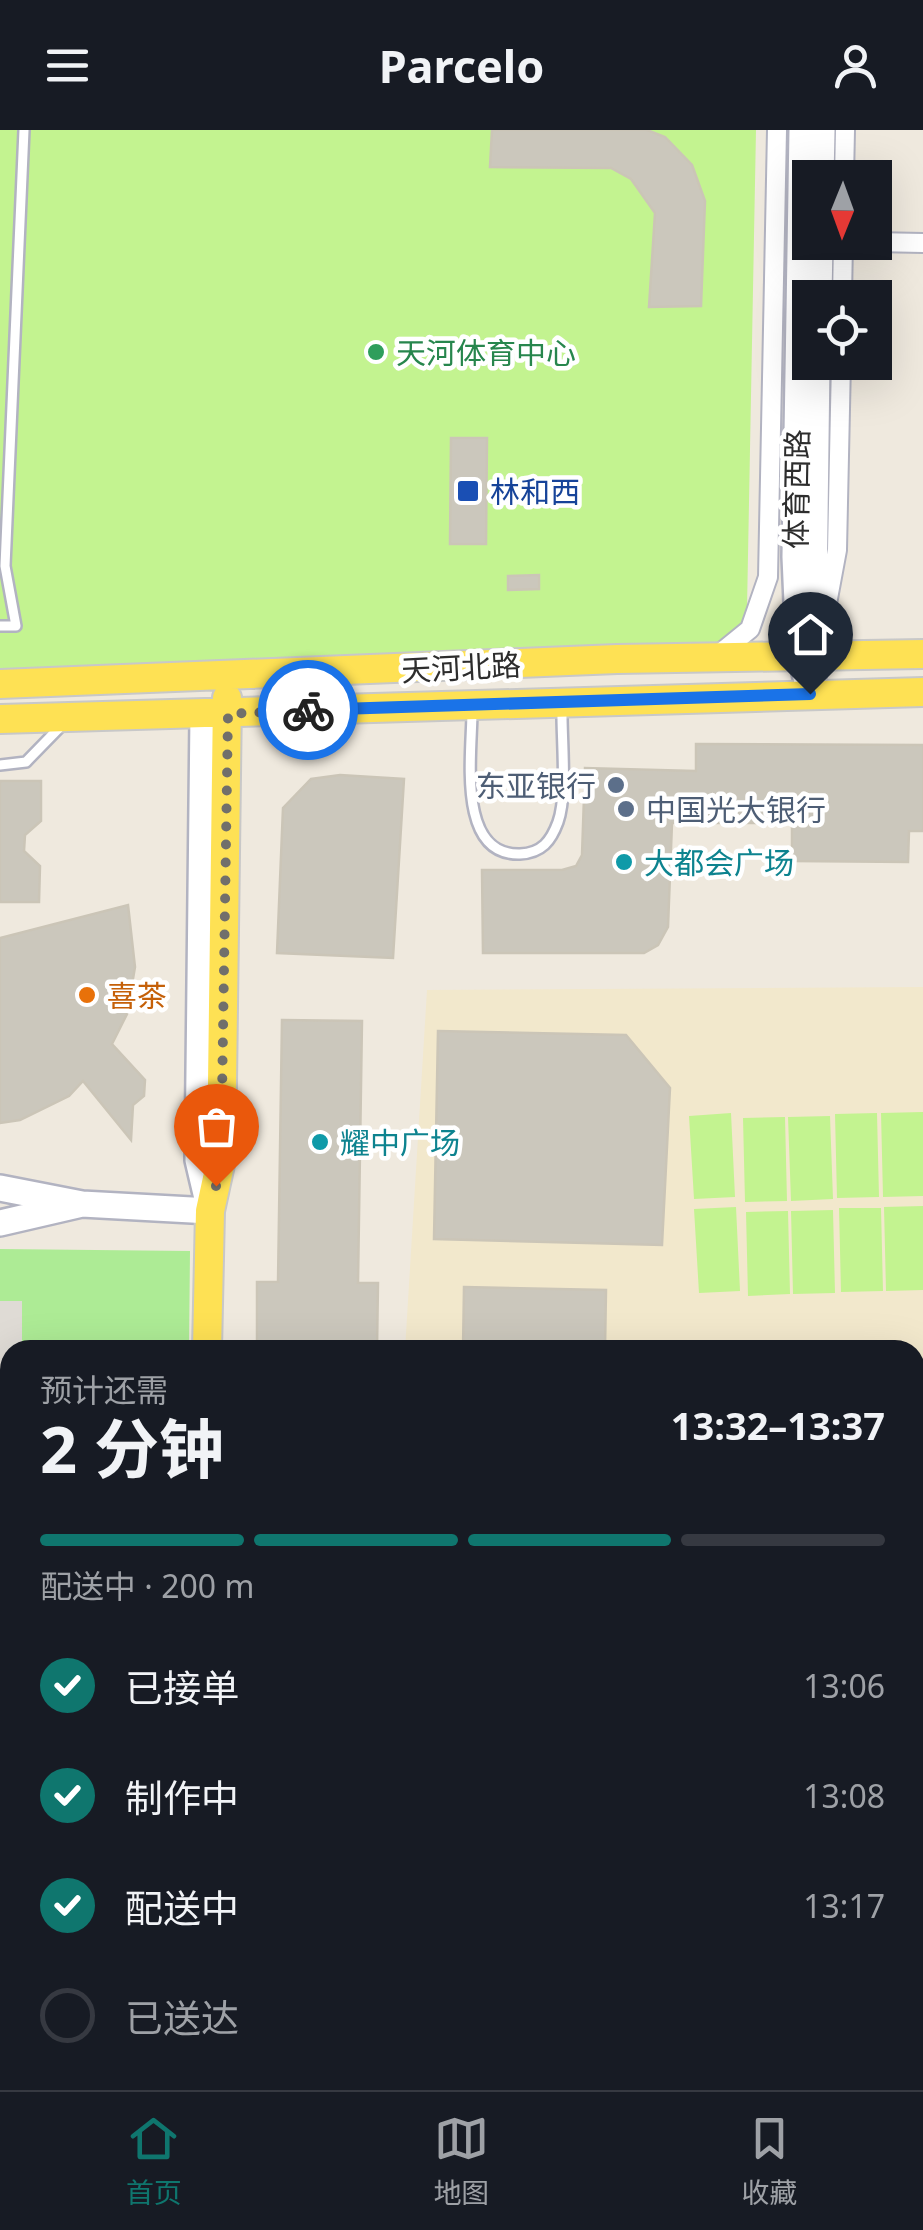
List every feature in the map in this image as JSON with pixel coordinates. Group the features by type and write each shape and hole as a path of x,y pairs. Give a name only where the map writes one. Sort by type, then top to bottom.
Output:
{"main road":[{"name":"天河北路","path":"0,684 714,657 923,654"},
{"path":"208,1340 210,1212 221,1160 216,714 227,676"},
{"name":"天河北路","path":"0,719 923,692"}],"street":[{"path":"714,657 750,630 768,577 778,130"},
{"name":"体育西路","path":"802,130 795,557 810,694"},
{"path":"821,160 822,130"},
{"path":"844,160 845,130"},
{"path":"892,242 923,243"},
{"name":"体育西路","path":"808,656 817,380"},
{"path":"808,656 836,569 841,380"},
{"path":"0,1188 82,1204 210,1212"},
{"path":"0,1222 82,1204"}],"lane":[{"path":"0,626 16,626 5,566 24,130"},
{"path":"472,703 472,814 486,842 506,854 530,854 549,844 560,817 562,700"},
{"path":"0,766 26,762 70,717"}],"shaded area":[{"path":"923,987 923,1340 406,1340 427,990"},
{"path":"0,1301 22,1301 22,1340 0,1340"}],"green space":[{"name":"天河体育中心","path":"0,130 756,130 746,662 0,673"},
{"path":"923,1112 923,1196 883,1197 881,1113"},
{"path":"731,1113 735,1197 694,1199 689,1116"},
{"path":"877,1113 879,1197 837,1198 835,1114"},
{"path":"830,1116 833,1199 791,1201 788,1117"},
{"path":"785,1117 787,1201 745,1202 743,1118"},
{"path":"923,1206 923,1290 886,1291 884,1207"},
{"path":"736,1207 740,1291 699,1293 694,1209"},
{"path":"839,1208 881,1208 883,1291 841,1292"},
{"path":"833,1210 835,1293 793,1294 791,1211"},
{"path":"788,1211 790,1294 748,1296 746,1212"},
{"path":"0,1249 190,1251 189,1340 0,1340"}],"building":[{"path":"492,130 647,130 665,137 692,165 705,201 701,306 649,307 655,213 631,179 611,168 490,167"},
{"name":"林和西","path":"451,438 487,438 486,544 450,544"},
{"path":"539,575 539,589 508,590 508,576"},
{"path":"696,744 923,745 923,831 909,831 908,862 792,861 792,823 672,823 668,927 658,945 644,953 483,953 482,870 562,870 576,866 582,855 585,768 696,771"},
{"path":"340,775 404,779 393,958 277,953 283,808 311,779"},
{"path":"0,781 41,781 41,821 25,835 24,851 40,866 39,902 0,902"},
{"path":"128,905 135,967 127,1014 112,1044 145,1080 144,1096 133,1105 131,1140 83,1081 69,1096 20,1120 0,1123 0,938"},
{"name":"耀中广场","path":"282,1020 362,1021 358,1283 378,1283 377,1340 257,1340 257,1282 278,1282"},
{"path":"438,1031 626,1035 670,1088 662,1245 434,1239"},
{"path":"464,1287 606,1290 605,1340 463,1340"}],"way so far":[{"path":"216,1186 221,1160 228,714 308,710"}],"place":[{"name":"天河体育中心","path":"376,352"},
{"name":"林和西","path":"468,491"},
{"name":"东亚银行","path":"616,785"},
{"name":"中国光大银行","path":"626,809"},
{"name":"大都会广场","path":"624,862"},
{"name":"喜茶","path":"87,995"},
{"name":"耀中广场","path":"320,1142"}],"route":[{"path":"308,710 810,694"}]}
